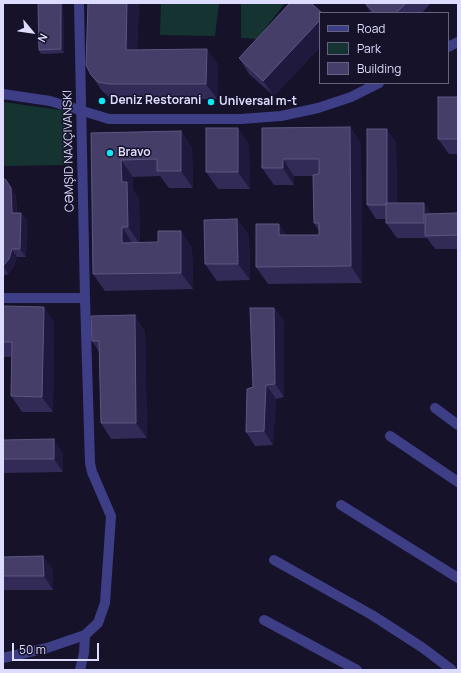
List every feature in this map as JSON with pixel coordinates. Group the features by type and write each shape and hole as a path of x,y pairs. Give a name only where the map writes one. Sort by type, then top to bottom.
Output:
{"street":[{"path":"3,658 47,648 84,635 98,623 105,604 111,524 110,516 92,472 90,463 79,3"},
{"path":"449,46 458,42"},
{"path":"3,94 50,101 109,119 241,119 281,116 318,108 351,97 377,84"},
{"path":"3,298 85,298"},
{"path":"435,408 458,425"},
{"path":"390,436 458,482"},
{"path":"341,505 458,578"},
{"path":"274,560 372,615 423,648 452,670"},
{"path":"264,620 357,670"},
{"path":"80,670 84,653 84,635"}],"green space":[{"path":"161,3 219,3 215,36 160,35"},
{"path":"241,3 285,3 257,39 241,38"},
{"path":"3,102 68,111 69,165 3,166"}],"building":[{"path":"38,3 61,3 61,49 39,50"},
{"path":"88,3 127,3 126,50 207,49 206,84 109,84 98,82 91,75 86,65"},
{"path":"290,3 311,3 321,12 319,12 319,21 263,81 239,58"},
{"path":"365,3 406,3 397,12 374,12"},
{"path":"438,97 458,97 458,139 438,139"},
{"path":"350,127 351,266 256,267 256,224 279,224 279,235 319,235 319,223 314,223 313,175 319,174 319,159 283,159 283,168 262,168 262,128"},
{"path":"206,128 238,128 238,172 206,172"},
{"path":"367,129 387,129 386,205 367,205"},
{"path":"181,131 181,171 157,171 157,159 121,160 122,182 127,182 128,227 122,227 122,243 158,242 158,231 181,231 181,273 93,274 91,133"},
{"path":"3,178 11,188 12,213 21,213 20,249 12,249 9,259 3,266"},
{"path":"386,203 424,203 424,223 386,223"},
{"path":"458,213 458,235 425,236 425,214"},
{"path":"237,219 238,264 205,264 204,220"},
{"path":"3,306 44,307 42,397 11,396 12,342 3,342"},
{"path":"250,308 274,308 275,384 266,385 264,431 246,432 247,389 253,387"},
{"path":"135,315 136,423 101,423 99,341 92,341 91,316"},
{"path":"54,439 54,459 3,459 3,440"},
{"path":"43,556 44,576 3,576 3,557"}],"place":[{"name":"Deniz Restorani","path":"102,101"},
{"name":"Universal m-t","path":"211,102"},
{"name":"Bravo","path":"110,153"}]}
